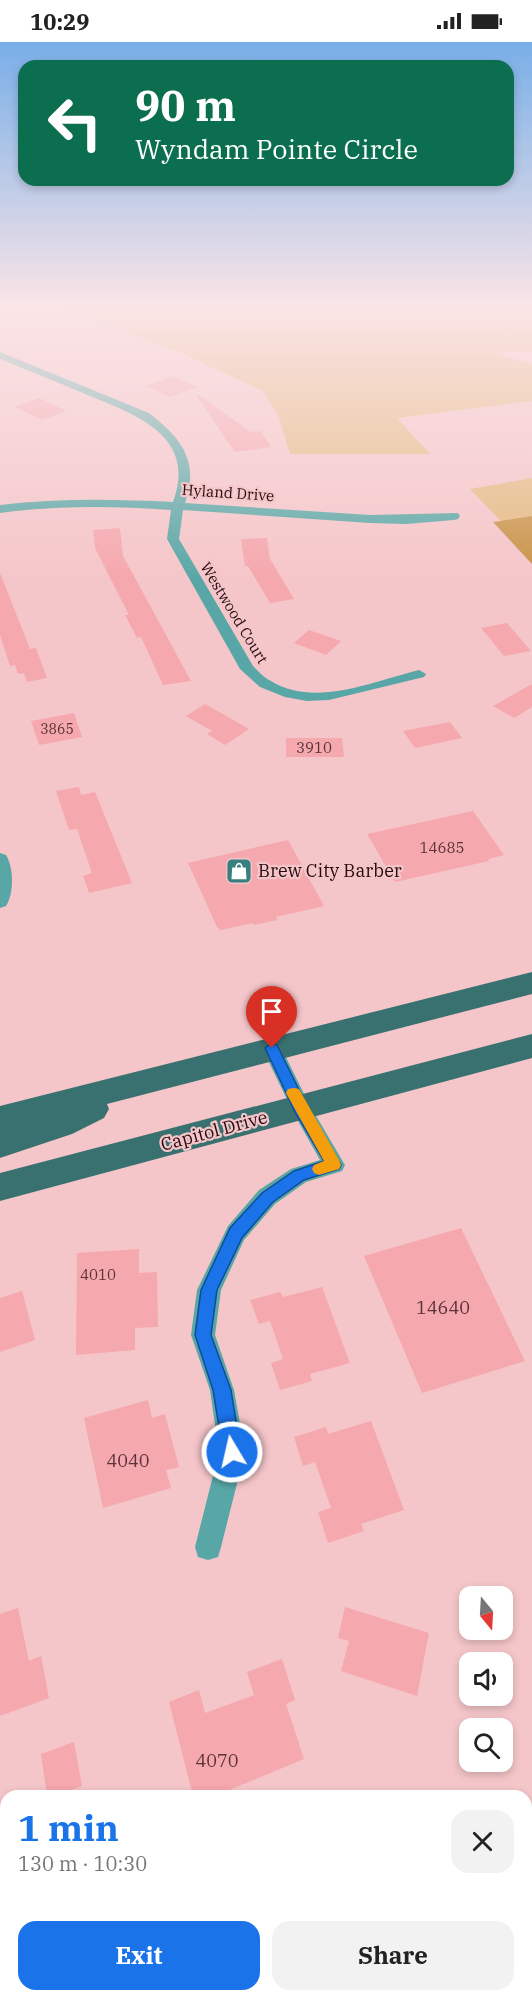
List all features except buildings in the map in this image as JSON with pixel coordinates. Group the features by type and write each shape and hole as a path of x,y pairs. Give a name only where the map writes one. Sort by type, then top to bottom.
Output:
{"main road":[{"path":"0,1119 532,983"},
{"name":"Capitol Drive","path":"0,1186 532,1046"},
{"path":"0,1145 61,1125 140,1083"}],"street":[{"name":"Westwood Court","path":"105,397 145,415 164,430 179,448 185,465 186,482 172,529 175,547 247,669 256,680 282,693 313,697 356,691 419,674"},
{"name":"Hyland Drive","path":"0,509 86,501 370,519 406,520 454,516"},
{"path":"0,859 3,880 0,902"},
{"path":"208,1546 232,1452 222,1390 203,1335 209,1290 236,1233 267,1197 299,1175 334,1165 301,1108 272,1048"}],"shaded area":[{"path":"267,397 532,397 532,401 397,418 430,454 290,454 279,417"},
{"path":"532,478 532,516 501,521 470,489"},
{"path":"532,516 532,564 493,522"}],"slow traffic":[{"path":"294,1093 334,1165 319,1169"}],"place":[{"name":"Brew City Barber","path":"239,871"}],"route":[{"path":"232,1452 222,1390 203,1335 209,1290 236,1233 267,1197 299,1175 334,1165 301,1108 272,1048"}]}
